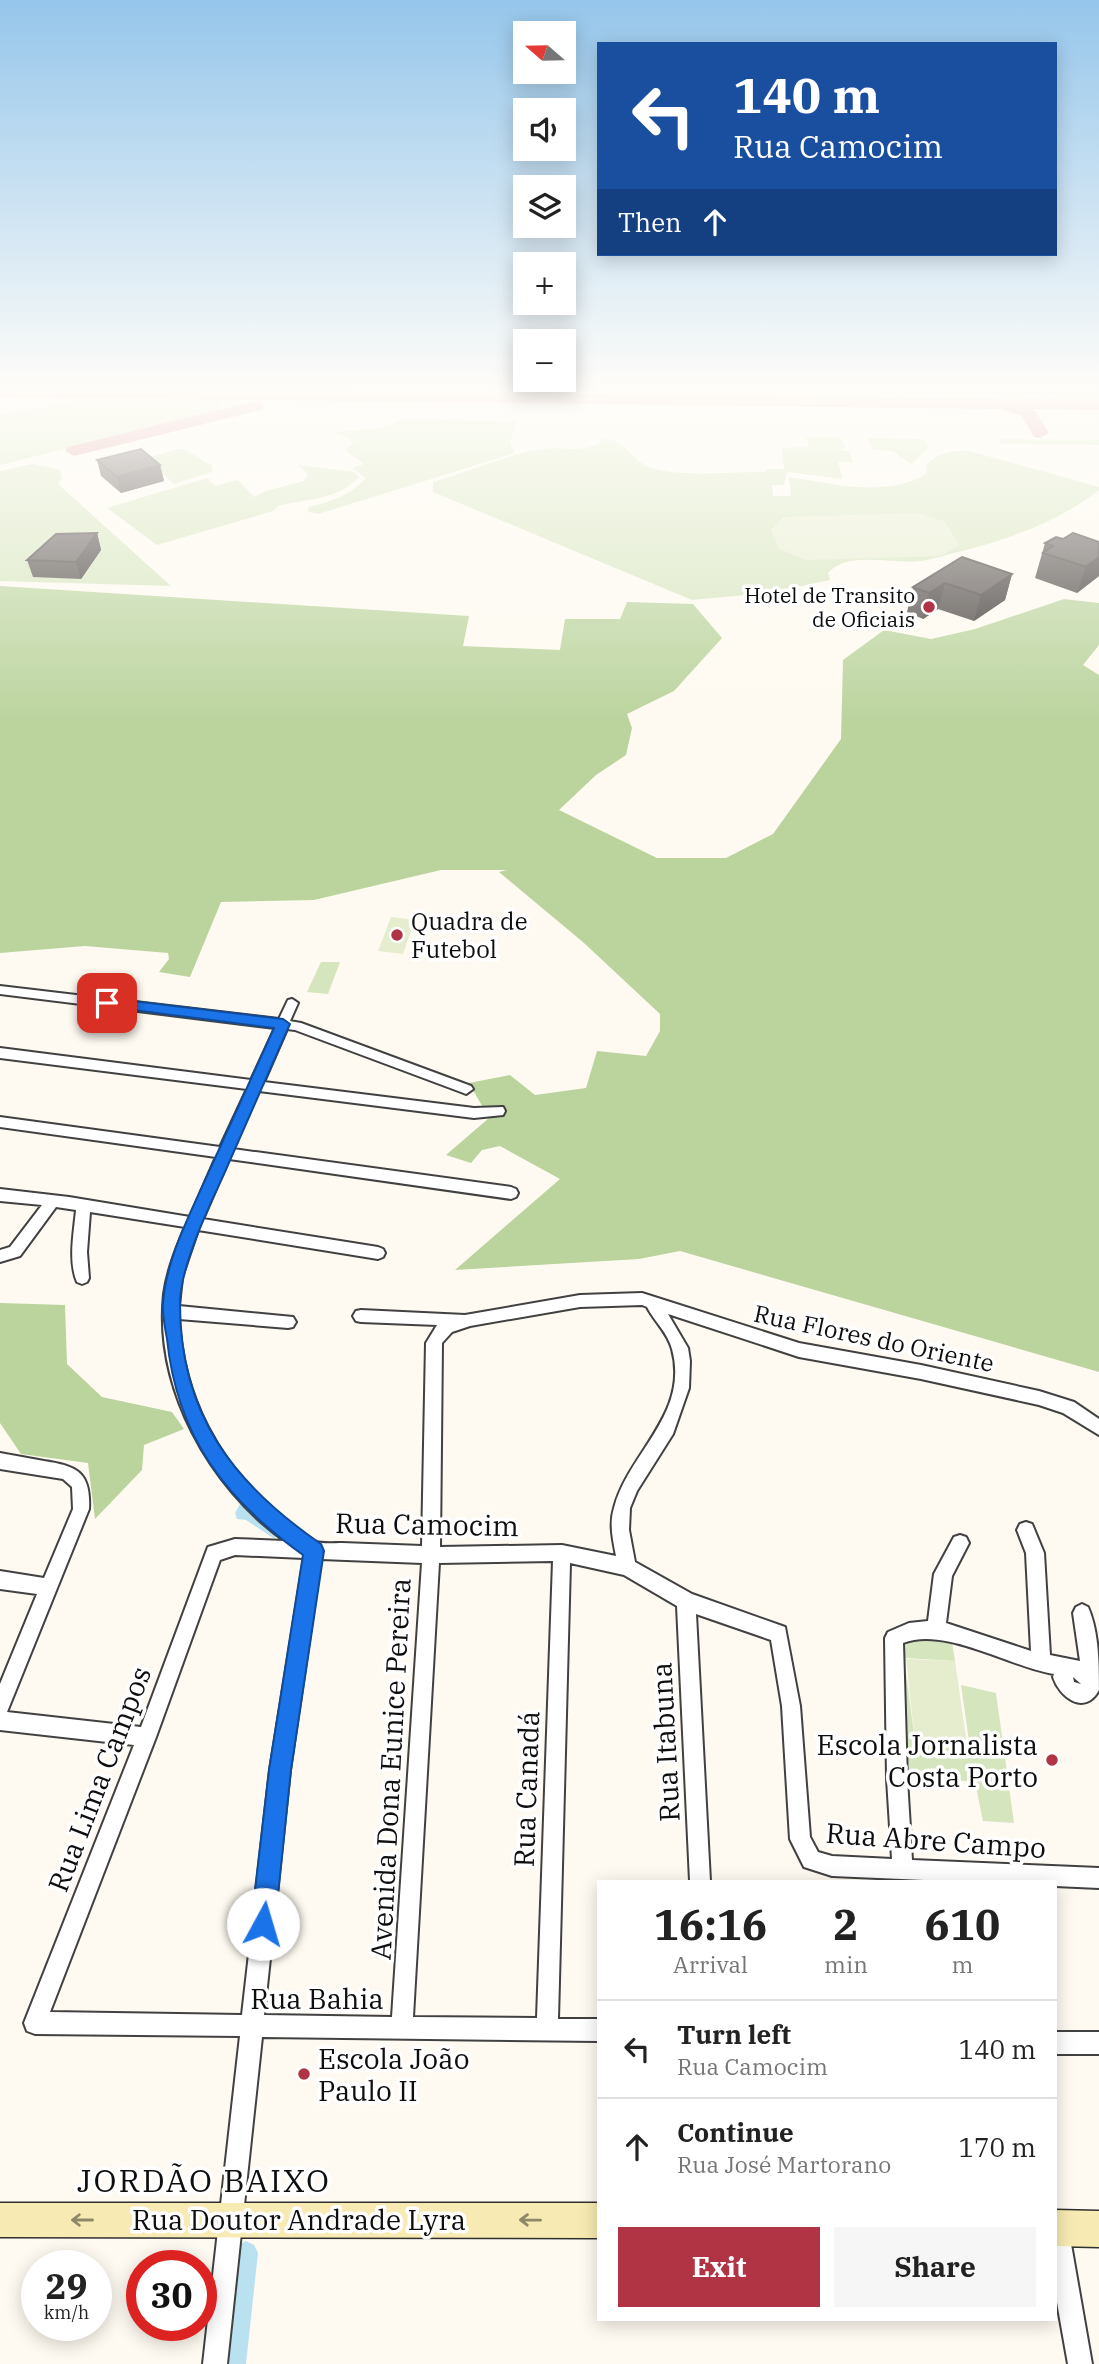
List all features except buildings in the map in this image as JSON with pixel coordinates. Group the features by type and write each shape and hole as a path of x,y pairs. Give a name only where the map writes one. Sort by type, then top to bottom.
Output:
{"main road":[{"name":"Rua Doutor Andrade Lyra","path":"0,2220 231,2218 597,2221"},
{"path":"1057,2227 1099,2229"}],"street":[{"path":"0,990 308,1029 466,1089"},
{"name":"Rua Camocim","path":"292,1003 194,1223 175,1284 172,1312 180,1377 206,1445 252,1502 275,1523 314,1551 431,1555 562,1553 627,1567 686,1601 779,1633 783,1653"},
{"path":"0,1053 474,1113 498,1111"},
{"path":"0,1122 511,1193"},
{"path":"0,1195 378,1253"},
{"path":"0,1256 15,1252 52,1202"},
{"path":"82,1278 80,1252 83,1206"},
{"name":"Rua Flores do Oriente","path":"470,1320 580,1301 626,1299 652,1302 799,1350 921,1372 1039,1398 1068,1407 1099,1428"},
{"path":"627,1567 620,1525 621,1511 628,1490 654,1451 673,1412 681,1381 682,1358 679,1345 652,1302"},
{"path":"172,1312 288,1322"},
{"path":"361,1316 470,1320"},
{"name":"Avenida Dona Eunice Pereira","path":"402,2028 431,1555 434,1343 439,1333 447,1327 470,1320"},
{"path":"0,1461 51,1468 75,1476 82,1489 81,1509 0,1707"},
{"path":"1026,1530 1035,1553 1041,1663"},
{"path":"936,1632 943,1574 960,1543"},
{"name":"Rua Lima Campos","path":"34,2023 147,1737 214,1553 234,1547 314,1551"},
{"path":"215,2364 280,1770 314,1551"},
{"name":"Rua Canadá","path":"547,2028 562,1553"},
{"path":"0,1580 50,1587"},
{"name":"Rua Itabuna","path":"686,1601 700,1880"},
{"path":"903,1869 892,1645 894,1638 904,1633 936,1632 971,1639 1041,1663 1084,1669 1082,1614"},
{"name":"Rua Abre Campo","path":"783,1653 791,1706 800,1839 811,1860 824,1865 1099,1878"},
{"path":"0,1721 147,1737"},
{"name":"Rua Bahia","path":"34,2023 597,2029"},
{"path":"1057,2043 1099,2043"},
{"path":"1057,2238 1080,2364"}],"green space":[{"path":"0,500 76,500 171,586 0,581"},
{"path":"133,500 309,500 278,506 273,511 157,545 107,508"},
{"path":"331,500 362,500 318,514 307,511 309,507"},
{"path":"453,500 1084,500 1034,528 937,558 910,562 847,562 828,573 830,580 768,593 692,600"},
{"path":"917,513 944,521 960,545 941,556 806,560 779,549 771,530 783,517"},
{"path":"0,586 469,616 463,646 560,650 565,619 620,619 627,602 693,604 722,638 674,691 627,714 632,728 626,755 596,775 559,810 657,858 726,858 773,834 841,739 843,660 884,630 931,639 975,629 1064,599 1099,603 1099,645 1083,665 1099,675 1099,1372 680,1251 639,1259 455,1270 560,1179 500,1146 482,1150 471,1163 446,1155 489,1118 469,1083 510,1075 535,1095 586,1088 597,1051 646,1056 660,1031 660,1014 584,943 499,872 507,870 441,870 314,900 221,902 190,977 159,972 169,959 168,953 85,946 0,953"},
{"name":"Quadra de Futebol","path":"391,917 415,920 403,954 378,951"},
{"path":"321,962 340,962 328,994 307,992"},
{"path":"0,1303 65,1305 67,1364 102,1397 172,1412 184,1429 144,1445 142,1470 95,1519 88,1463 21,1454 0,1423"},
{"path":"895,1635 951,1636 955,1661 904,1658 915,1741 912,1743 970,1748 961,1685 996,1693 1014,1823 983,1821 975,1782 910,1776"},
{"path":"906,1659 955,1661 967,1745 915,1741"}],"waterway":[{"path":"243,1513 246,1510 273,1530"},
{"path":"234,2364 246,2253"}],"place":[{"name":"Hotel de Transito de Oficiais","path":"929,607"},
{"name":"Quadra de Futebol","path":"397,935"},
{"name":"Escola Jornalista Costa Porto","path":"1052,1760"},
{"name":"Escola João Paulo II","path":"304,2074"}],"district":[{"name":"JORDÃO BAIXO","path":"204,2180"}],"route":[{"path":"107,1003 283,1024 194,1223 179,1266 171,1303 180,1377 206,1445 252,1502 275,1523 314,1551 280,1770 263,1924"}]}
